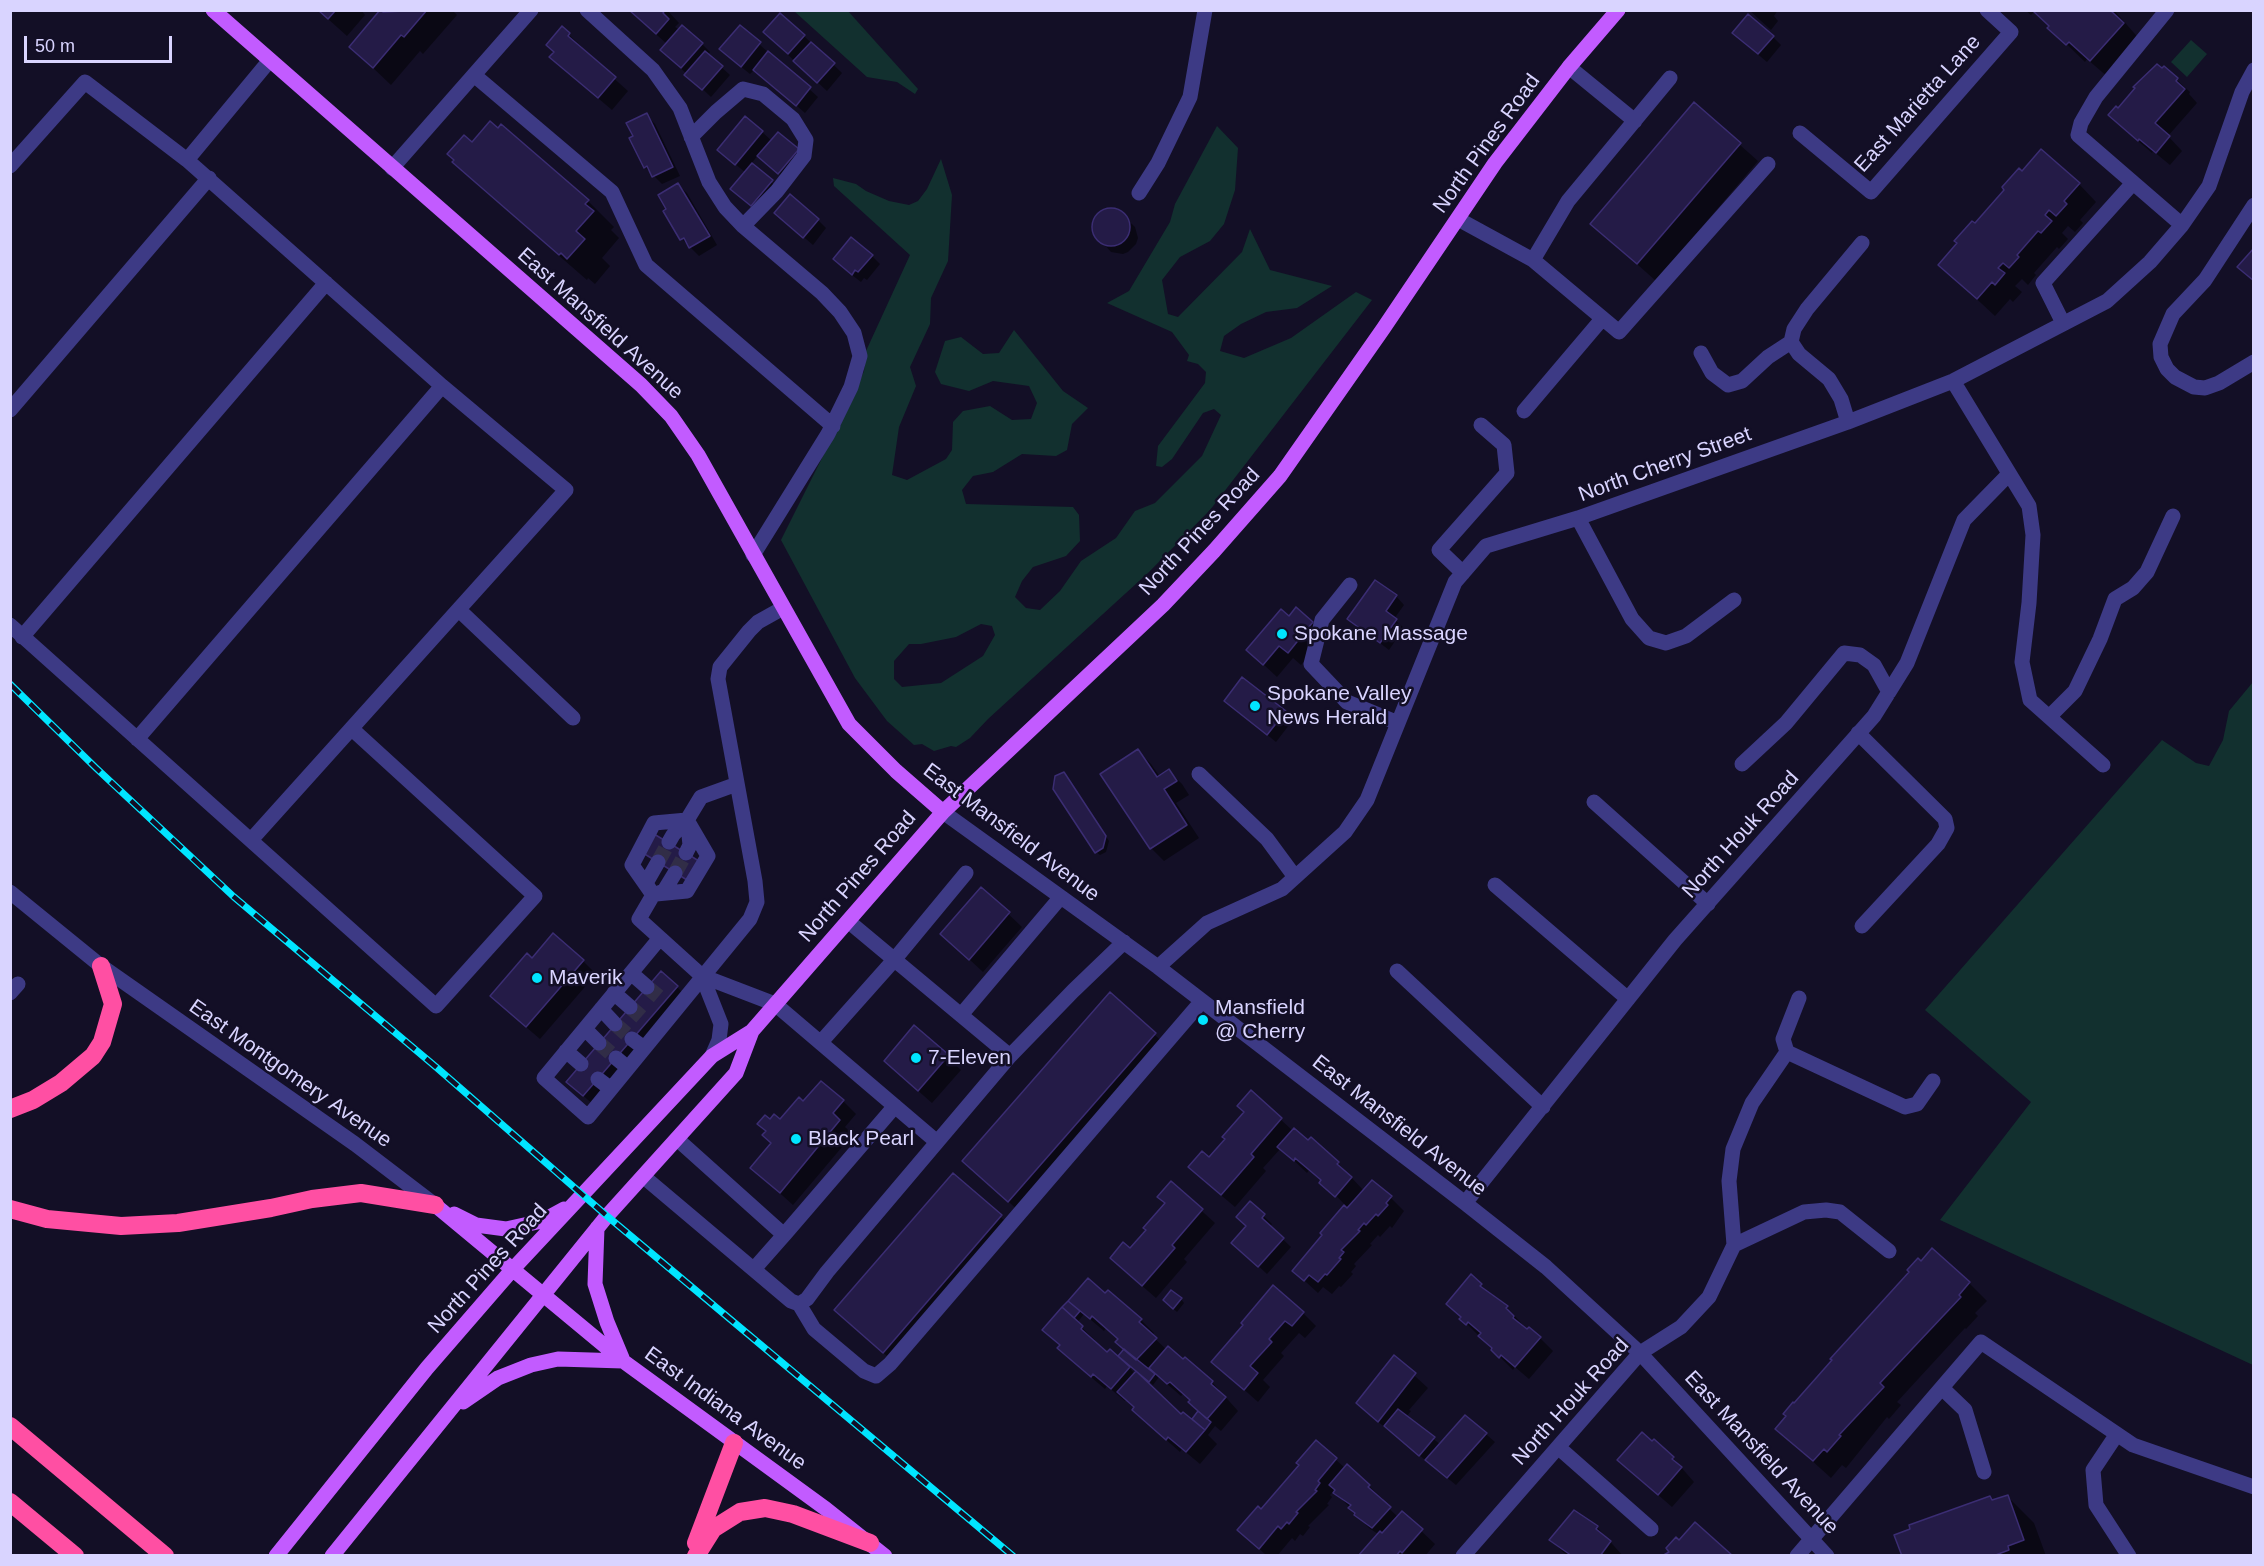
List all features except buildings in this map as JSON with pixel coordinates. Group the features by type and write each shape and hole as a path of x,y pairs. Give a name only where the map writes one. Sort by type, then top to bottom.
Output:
{"highway":[{"path":"10,1109 33,1100 61,1083 93,1056 102,1042 113,1004 101,966"},
{"path":"10,1209 47,1219 121,1226 178,1223 272,1208 312,1199 361,1193 435,1205"},
{"path":"10,1426 165,1556"},
{"path":"691,1556 734,1443"},
{"path":"10,1502 75,1556"},
{"path":"696,1556 713,1529 740,1512 765,1508 793,1514 870,1543"}],"main road":[{"name":"East Mansfield Avenue","path":"213,10 640,385 671,416 698,455 849,724 896,771 943,812"},
{"name":"North Pines Road","path":"276,1556 427,1368 512,1270 712,1056 752,1031 943,812 1163,604 1214,551 1280,476 1495,163 1569,67 1618,10"},
{"name":"North Pines Road","path":"333,1556 597,1228 736,1073 752,1031"},
{"path":"435,1205 476,1225 506,1229 542,1221 578,1202"},
{"name":"East Montgomery Avenue","path":"435,1205 542,1295"},
{"path":"448,1412 498,1378 531,1365 558,1359 623,1361 595,1284 597,1228"},
{"name":"East Indiana Avenue","path":"542,1295 623,1361 826,1509 885,1556"}],"street":[{"path":"392,168 531,10"},
{"path":"587,10 653,70 680,108 709,182 725,207 743,226 822,293 840,312 854,333 860,356 851,387 833,426 753,555"},
{"path":"1139,193 1158,163 1190,97 1205,10"},
{"name":"East Marietta Lane","path":"1800,133 1871,192 2011,32 1987,10"},
{"path":"2167,10 2096,97 2081,123 2078,135 2182,225"},
{"path":"187,160 270,60"},
{"path":"1569,67 1635,121"},
{"name":"North Cherry Street","path":"1158,968 1207,923 1282,889 1345,832 1367,800 1455,582 1486,546 1578,518 1848,422 1953,381 2107,301 2150,262 2182,225 2209,186 2242,92 2253,70"},
{"path":"474,75 612,192 646,265 833,426"},
{"path":"1533,260 1568,201 1670,78"},
{"path":"10,166 85,82 209,178 442,386 566,490 251,840"},
{"path":"691,137 743,89 764,94 793,119 806,140 804,156 777,191 743,226"},
{"path":"1458,219 1533,260 1619,332 1768,164"},
{"path":"10,410 209,178"},
{"path":"2063,323 2043,283 2133,183"},
{"path":"2253,205 2205,280 2173,314 2160,344 2161,357 2167,369 2184,383 2194,387 2205,388 2253,362"},
{"path":"1701,353 1712,373 1728,385 1742,381 1768,357 1791,342 1794,330 1807,309 1862,243"},
{"path":"22,637 326,283"},
{"path":"1524,411 1602,319"},
{"path":"1791,342 1799,354 1828,379 1841,399 1848,422"},
{"path":"1953,381 2030,506 2033,535 2029,603 2022,663 2030,700 2103,765"},
{"path":"136,739 442,386"},
{"path":"1462,573 1439,550 1506,473 1504,445 1481,425"},
{"name":"North Houk Road","path":"1465,1203 1708,903 1874,716 1907,663 1964,520 2009,474"},
{"path":"2049,717 2075,691 2115,599 2133,588 2147,572 2173,516"},
{"path":"1578,518 1632,619 1648,638 1666,643 1686,636 1734,600"},
{"path":"1350,585 1322,620 1311,664 1347,702 1398,723"},
{"path":"660,938 544,1078 588,1117 628,1068 638,1044 670,1005 702,976 750,919 757,902 718,679 720,667 758,622 783,608"},
{"path":"459,610 573,717"},
{"path":"10,625 436,1006 535,896 352,729"},
{"path":"1742,764 1786,723 1844,653 1860,655 1874,665 1888,692"},
{"path":"1858,733 1945,819 1947,828 1938,844 1862,926"},
{"path":"1199,774 1267,839 1295,877"},
{"path":"669,842 687,820 701,796 737,784"},
{"path":"1594,802 1708,903"},
{"name":"East Mansfield Avenue","path":"943,812 1124,942 1546,1267 1640,1353 1827,1556"},
{"path":"686,853 690,845 687,820"},
{"path":"653,895 632,865 654,824 687,820"},
{"path":"653,895 687,891 708,855 687,820"},
{"path":"653,895 646,883 658,862"},
{"path":"675,873 664,891 653,895 639,919 702,976 776,1004 937,1142"},
{"path":"820,1042 894,960 966,873"},
{"path":"1495,885 1628,999"},
{"name":"East Montgomery Avenue","path":"10,892 101,966 356,1144 435,1205"},
{"path":"961,1015 1060,898"},
{"path":"848,921 1010,1056"},
{"path":"799,1304 807,1299 826,1272 1010,1056 1124,942"},
{"path":"1397,971 1543,1107"},
{"path":"631,973 647,987"},
{"path":"702,976 721,1024 719,1040 712,1056"},
{"path":"614,993 630,1007"},
{"path":"1799,998 1784,1039 1787,1052 1752,1103 1733,1149 1729,1181 1734,1245 1804,1212 1826,1210 1840,1212 1889,1251"},
{"path":"644,1177 791,1301 799,1304 814,1329 864,1371 876,1376 891,1364 1202,1001"},
{"path":"600,1009 615,1024"},
{"path":"585,1029 599,1043"},
{"path":"566,1051 581,1064"},
{"path":"1787,1052 1905,1107 1917,1104 1933,1082"},
{"path":"616,1058 628,1068"},
{"path":"598,1079 611,1089"},
{"path":"754,1269 895,1106"},
{"path":"677,1139 784,1235"},
{"name":"North Houk Road","path":"1463,1556 1640,1353 1681,1328 1709,1297 1734,1245"},
{"path":"1797,1556 1981,1342 2133,1445 2253,1488"},
{"path":"1942,1388 1965,1410 1984,1472"},
{"path":"2117,1434 2092,1470 2096,1505 2129,1556"},
{"path":"1558,1447 1651,1529"}],"green space":[{"path":"794,11 848,11 918,89 915,94 897,82 867,77"},
{"path":"2191,40 2207,54 2187,77 2171,62"},
{"path":"1217,126 1238,148 1235,190 1224,224 1210,241 1180,257 1162,280 1168,314 1178,317 1242,252 1250,229 1270,270 1332,286 1297,308 1266,312 1241,324 1224,336 1220,351 1244,358 1291,338 1356,292 1372,300 1210,510 1149,572 970,738 956,747 951,746 934,751 922,744 914,745 887,721 855,678 781,540 853,396 864,371 866,351 910,255 834,186 833,178 856,184 889,201 909,205 918,201 927,189 941,159 952,195 948,261 931,298 930,324 910,367 916,386 899,427 892,475 907,480 946,459 952,450 953,422 963,411 990,406 1012,420 1031,419 1037,403 1029,386 993,381 969,391 941,384 935,372 945,341 961,337 983,354 999,353 1014,330 1063,391 1088,408 1072,424 1067,450 1056,456 1022,454 993,472 973,476 962,490 966,504 1073,507 1079,515 1080,541 1066,556 1033,567 1022,581 1015,597 1026,608 1040,610 1060,591 1081,561 1116,538 1135,511 1155,503 1202,456 1221,415 1214,409 1203,413 1172,459 1162,467 1156,466 1158,446 1205,383 1206,372 1198,364 1187,361 1189,355 1172,332 1107,303 1129,291 1170,222 1175,204","holes":["981,624 992,626 995,635 983,656 941,683 902,687 894,679 894,661 909,644 956,637"]},
{"path":"2253,682 2253,1365 1940,1220 2031,1102 1925,1010 2162,740 2196,763 2209,766 2223,740 2229,711"}],"tunnel":[{"path":"658,862 669,842"},
{"path":"675,873 686,853"},
{"path":"647,987 664,1001"},
{"path":"630,1007 647,1022"},
{"path":"615,1024 632,1039"},
{"path":"599,1043 616,1058"}],"railway":[{"path":"10,684 234,897 436,1067 607,1216 1013,1556"}],"place":[{"name":"Spokane Massage","path":"1282,634"},
{"name":"Spokane Valley News Herald","path":"1255,706"},
{"name":"Maverik","path":"537,978"},
{"name":"Mansfield @ Cherry","path":"1203,1020"},
{"name":"7-Eleven","path":"916,1058"},
{"name":"Black Pearl","path":"796,1139"}]}
